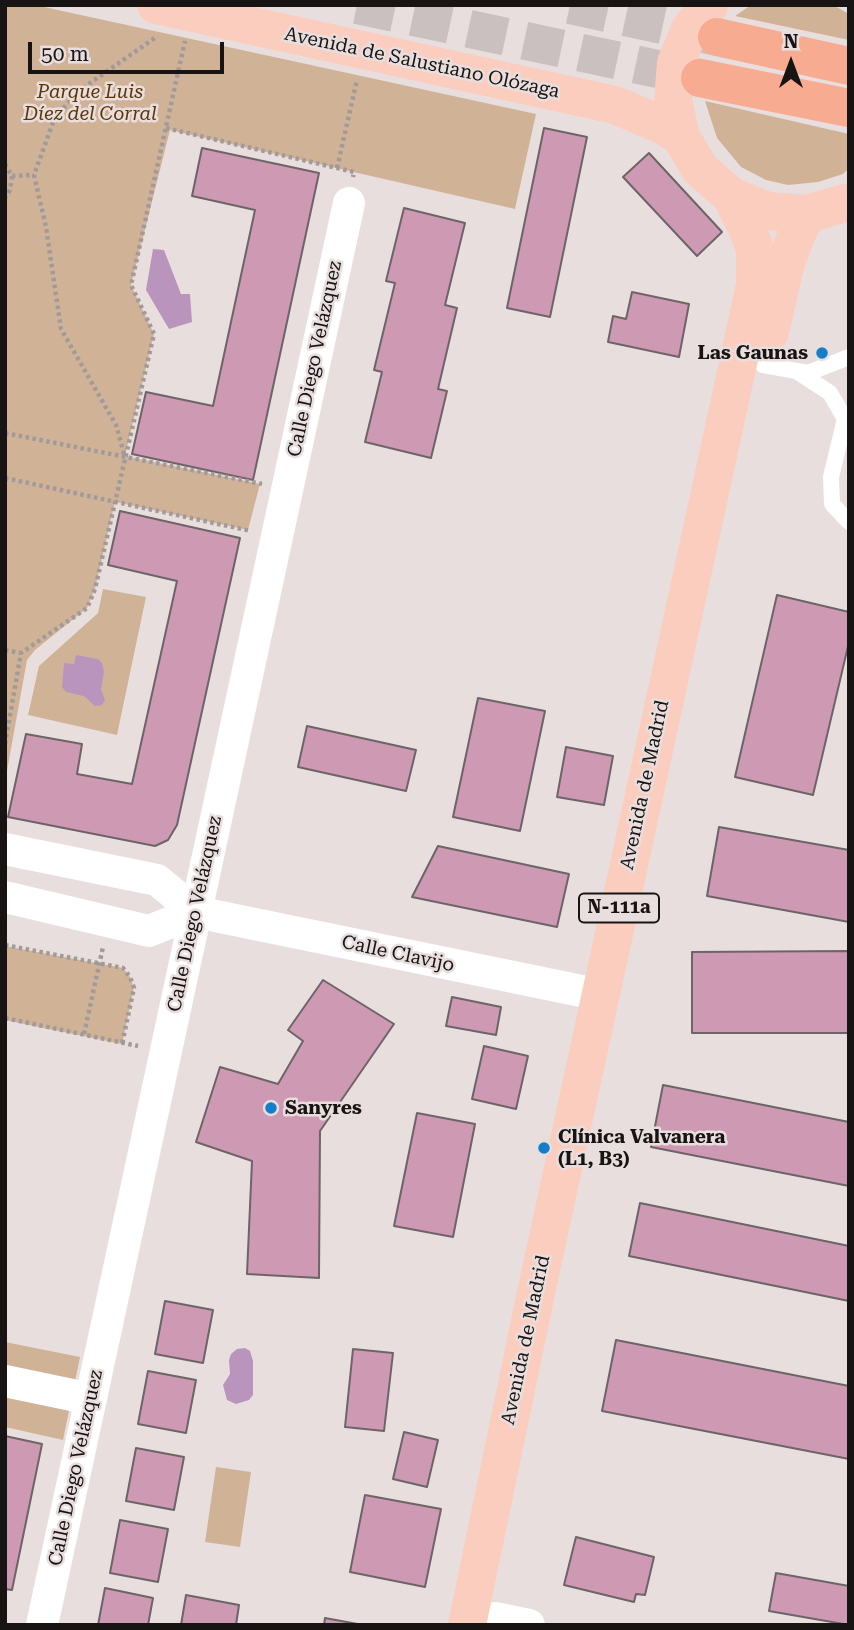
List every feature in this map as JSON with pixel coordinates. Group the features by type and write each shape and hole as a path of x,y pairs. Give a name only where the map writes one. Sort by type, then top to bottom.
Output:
{"highway":[{"path":"713,21 849,66"},
{"path":"700,78 849,108"}],"main road":[{"name":"Avenida de Salustiano Olózaga","path":"174,9 615,105 662,125 681,137"},
{"path":"713,21 690,29 676,63 673,100 681,137 700,169 731,196 768,211 807,214 849,202"},
{"name":"Avenida de Madrid","path":"496,1623 601,995 755,285 755,249 731,196"},
{"name":"Avenida de Madrid","path":"496,1623 562,1296 781,369 785,266 807,214"}],"street":[{"name":"Calle Diego Velázquez","path":"42,1625 349,203"},
{"name":"Calle Clavijo","path":"5,849 157,880 196,912 601,995"},
{"path":"5,897 149,931 196,912"},
{"path":"5,1381 91,1399"}],"lane":[{"path":"781,369 808,373 849,357"},
{"path":"781,369 830,393 845,419 831,477 832,504 849,522"}],"path":[{"path":"5,650 21,653 87,608 95,589 154,334 131,285 166,128 174,9"},
{"path":"125,457 116,425 61,329 47,227 34,175 55,117 80,90 174,9"},
{"path":"337,168 363,49"},
{"path":"166,128 354,172 349,203"},
{"path":"5,164 12,176 10,190 5,198"},
{"path":"12,176 34,175"},
{"path":"5,433 287,489"},
{"path":"5,478 276,536"},
{"path":"5,744 21,653"},
{"path":"84,1034 109,921"},
{"path":"5,945 123,968 134,988 122,1044"},
{"path":"5,1018 165,1051"}],"green space":[{"name":"Parque Luis Díez del Corral","path":"5,5 35,5 536,114 515,209 170,130 131,285 154,334 125,456 260,484 248,530 115,502 95,589 87,608 35,650 27,660 5,782"},
{"path":"751,5 833,5 849,14 849,40 735,16"},
{"path":"705,101 849,134 849,168 843,174 818,182 788,185 766,180 741,167 717,138"},
{"path":"103,589 146,597 117,735 28,715 39,666 98,613"},
{"path":"5,946 123,968 134,988 122,1044 5,1020"},
{"path":"5,1342 80,1357 63,1440 5,1427"},
{"path":"216,1467 251,1472 240,1547 205,1542"}],"shaded area":[{"path":"153,249 164,250 181,294 190,294 192,322 169,329 146,290"},
{"path":"76,655 98,659 102,663 104,672 101,689 105,700 102,705 95,706 84,696 66,692 62,687 64,663 74,664"},
{"path":"245,1348 250,1351 253,1361 253,1395 249,1400 236,1404 227,1400 223,1385 230,1374 231,1354 237,1349"}],"building":[{"path":"544,128 587,137 550,317 507,308"},
{"path":"202,148 319,173 253,480 132,454 146,392 213,406 255,210 192,196"},
{"path":"649,153 722,232 697,256 623,177"},
{"path":"404,208 465,223 445,305 457,308 438,389 447,391 431,458 365,442 382,372 374,370 395,283 386,281"},
{"path":"632,292 689,304 679,357 608,342 613,316 626,319"},
{"path":"120,511 240,538 177,825 168,840 155,846 8,817 26,734 82,744 77,774 132,784 177,581 108,565"},
{"path":"777,595 849,612 849,642 813,795 735,777"},
{"path":"478,698 545,711 520,831 453,817"},
{"path":"307,726 416,750 406,791 298,767"},
{"path":"566,747 613,756 604,805 557,797"},
{"path":"719,827 849,850 849,922 707,896"},
{"path":"438,846 569,874 557,927 412,897"},
{"path":"849,951 849,1033 692,1033 692,952"},
{"name":"Sanyres","path":"323,980 394,1024 320,1131 319,1278 247,1274 252,1161 196,1142 220,1067 278,1084 303,1041 288,1030"},
{"path":"452,997 501,1007 496,1035 446,1026"},
{"path":"484,1046 528,1056 516,1109 472,1099"},
{"path":"663,1085 849,1122 849,1186 651,1147"},
{"path":"417,1113 475,1124 453,1237 394,1226"},
{"path":"640,1203 849,1246 849,1301 629,1256"},
{"path":"165,1301 213,1310 203,1363 155,1354"},
{"path":"616,1340 849,1386 849,1459 602,1411"},
{"path":"353,1349 393,1353 384,1431 345,1427"},
{"path":"148,1371 196,1380 186,1433 138,1424"},
{"path":"404,1432 438,1440 427,1487 393,1479"},
{"path":"5,1436 42,1444 12,1590 5,1589"},
{"path":"136,1448 184,1457 174,1510 126,1501"},
{"path":"365,1495 441,1509 425,1587 350,1572"},
{"path":"120,1520 168,1529 158,1582 110,1573"},
{"path":"576,1537 654,1557 645,1595 636,1594 634,1602 564,1585"},
{"path":"776,1573 849,1586 849,1625 769,1611"},
{"path":"105,1588 153,1598 148,1625 98,1625"},
{"path":"186,1595 239,1605 236,1625 181,1625"},
{"path":"325,1618 363,1625 324,1625"}],"tunnel":[{"path":"357,5 700,78"},
{"path":"570,5 717,37"}],"place":[{"name":"Las Gaunas","path":"822,353"},
{"name":"Sanyres","path":"271,1108"},
{"name":"Clínica Valvanera (L1, B3)","path":"544,1148"}]}
